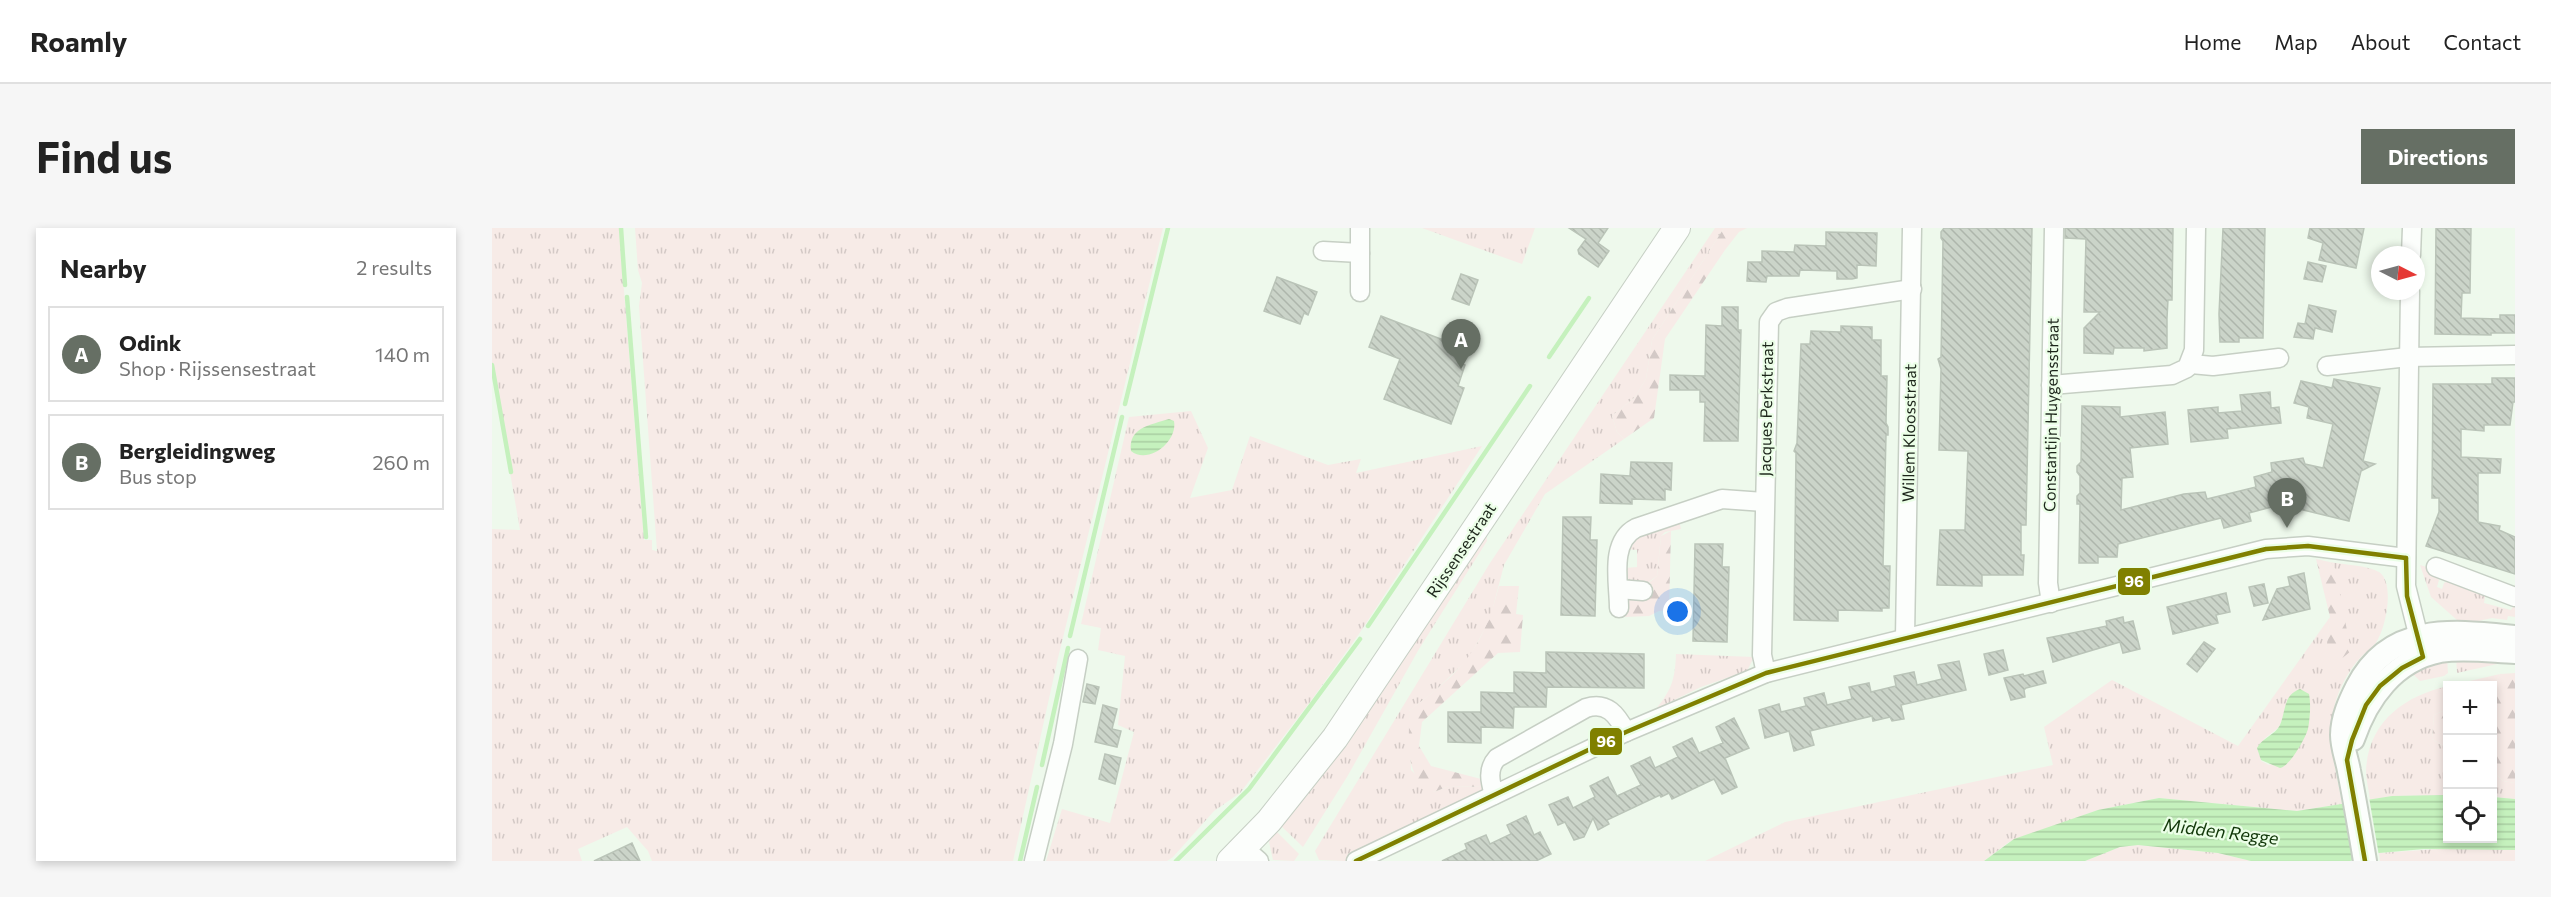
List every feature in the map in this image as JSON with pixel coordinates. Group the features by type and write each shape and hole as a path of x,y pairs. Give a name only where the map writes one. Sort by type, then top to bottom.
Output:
{"main road":[{"name":"Rijssensestraat","path":"1244,857 1345,723 1677,228"}],"street":[{"path":"1360,228 1360,292"},
{"name":"Willem Kloosstraat","path":"1905,637 1912,228"},
{"name":"Constantijn Huygensstraat","path":"2051,603 2048,583 2054,228"},
{"path":"2051,385 2172,375 2184,372 2191,363 2194,351 2196,228"},
{"path":"2411,246 2412,228"},
{"path":"1323,251 1360,253"},
{"name":"Jacques Perkstraat","path":"1766,673 1762,655 1768,329 1773,316 1787,308 1912,289"},
{"path":"2410,300 2407,596 2421,647"},
{"path":"2327,366 2408,357 2515,355"},
{"path":"2191,363 2213,366 2279,358"},
{"name":"Jacques Perkstraat","path":"1619,608 1620,545 1631,530 1722,499 1764,501"},
{"path":"1356,861 1626,732 1766,673 2255,551 2279,547 2324,547 2406,558"},
{"path":"2436,567 2515,597"},
{"path":"1619,589 1643,591"},
{"path":"2365,861 2349,770 2361,716 2372,695 2421,647 2449,631 2515,637"},
{"path":"2421,647 2515,652"},
{"path":"1034,861 1063,744 1078,659"},
{"path":"1494,795 1490,773 1492,764 1497,758 1586,708 1599,706 1610,709 1620,719 1626,732"}],"green space":[{"path":"492,228 619,228 644,540 652,540 652,550 657,551 639,306 642,283 638,270 635,228 1163,228 1058,658 1013,861 652,861 648,851 627,827 578,849 582,861 492,861 492,529 520,530 492,369"},
{"path":"1422,228 1535,228 1522,264"},
{"path":"1715,228 1724,228 1652,340 1646,379 1634,398 1612,416 1617,432 1624,439 1545,494 1504,565 1490,619 1469,658 1436,690 1409,711 1411,770 1434,792 1449,786 1483,787 1484,790 1345,861 1319,860 1315,851 1490,563"},
{"path":"1724,228 1747,228 1739,232 1725,250 1665,339 1654,418 1624,439 1617,432 1612,416 1634,398 1646,379 1652,340"},
{"path":"1191,411 1208,448 1190,498 1232,490 1250,436 1328,465 1361,459 1356,473 1482,446 1359,634 1310,702 1240,793 1214,811 1173,857 1167,861 1046,861 1062,809 1110,823 1134,732 1118,725 1125,656 1098,650 1101,628 1081,624 1129,417"},
{"path":"1679,520 1681,529 1665,532 1661,536 1657,576 1646,584 1627,579 1625,568 1637,567 1637,550 1625,549 1631,538"},
{"path":"1486,529 1487,541 1419,649 1347,777 1303,847 1279,824"},
{"path":"1671,531 1669,610 1659,611 1649,616 1624,617 1624,605 1627,601 1657,576 1661,536"},
{"path":"2316,559 2330,562 2335,569 2351,651 2339,661 2332,663 2325,662 2330,617"},
{"path":"2330,562 2379,572 2384,577 2388,595 2383,626 2376,643 2357,661 2346,677 2333,713 2331,739 2342,804 2297,811 2159,798 2098,810 2009,842 1984,861 1705,861 1785,822 2053,765 2044,727 2112,680 2238,746 2330,617 2335,569","holes":["2284,714 2309,714 2306,733 2298,746 2269,765 2261,761 2264,739 2279,727"]},
{"path":"2420,565 2433,569 2439,580 2437,587 2442,589 2444,583 2452,579 2486,592 2484,603 2511,610 2515,603 2515,617 2508,616 2507,620 2492,618 2474,622 2457,620 2431,597"},
{"path":"1499,586 1519,586 1516,614 1523,615 1520,652 1498,653 1422,722 1419,746 1431,766 1481,779 1483,787 1449,786 1434,792 1424,786 1412,768 1409,746 1409,711 1443,684 1468,658 1485,627"},
{"path":"1676,654 1754,657 1747,671 1701,687 1656,709 1672,683"},
{"path":"2456,656 2515,660 2457,673"},
{"path":"2447,657 2448,673 2444,676 2420,681 2409,670"},
{"path":"2515,673 2515,783 2503,781 2497,775 2497,681 2500,674"},
{"path":"2500,674 2497,681 2470,681"},
{"path":"2443,688 2443,711 2434,715 2432,739 2443,746 2443,795 2392,796 2370,800 2366,771 2373,738 2381,725 2403,704"},
{"path":"2443,711 2443,746 2432,739 2434,715"},
{"path":"2497,775 2503,781 2515,783 2515,799 2497,797"},
{"path":"1275,830 1299,854 1294,861 1273,860 1269,842"},
{"path":"2138,845 2218,853 2251,861 2085,861 2120,847"},
{"path":"2454,848 2515,850 2515,861 2380,861 2379,853"}],"water":[{"path":"1169,419 1174,421 1174,429 1167,443 1160,449 1145,455 1138,455 1131,451 1131,443 1137,432 1148,425"},
{"path":"2300,689 2309,694 2308,729 2292,757 2280,768 2261,760 2257,748 2278,728 2288,699"},
{"name":"Midden Regge","path":"2443,795 2443,843 2497,843 2497,797 2515,799 2515,850 2424,849 2379,853 2350,861 2251,861 2218,853 2138,845 2120,847 2085,861 1984,861 2014,839 2098,810 2159,798 2297,811 2392,796"}],"pier":[{"path":"2369,797 2379,856 2353,861 2342,801"}],"building":[{"path":"1569,228 1608,228 1598,243 1609,251 1598,267 1579,254 1578,250 1586,239"},
{"path":"1944,228 2032,228 2026,525 2021,525 2023,575 1982,575 1982,586 1937,585 1940,530 1965,530 1968,451 1939,450 1941,369 1938,359 1941,357 1943,241 1941,232"},
{"path":"2065,228 2173,228 2172,300 2168,300 2167,348 2144,351 2144,348 2114,348 2113,354 2084,353 2084,328 2100,312 2084,312 2086,239 2065,238"},
{"path":"2223,228 2265,228 2263,338 2239,338 2239,342 2220,342"},
{"path":"2310,228 2364,228 2356,268 2319,260 2323,243 2308,238"},
{"path":"2436,228 2471,228 2470,293 2462,293 2461,318 2500,319 2500,315 2515,315 2515,333 2435,334"},
{"path":"1826,232 1877,233 1876,266 1857,265 1857,278 1852,279 1837,279 1837,271 1800,270 1799,276 1767,276 1766,282 1747,281 1748,262 1762,262 1762,251 1794,252 1795,245 1826,246"},
{"path":"2308,262 2326,266 2322,282 2304,279"},
{"path":"1461,274 1478,280 1469,305 1452,299"},
{"path":"1277,277 1317,292 1308,315 1304,313 1300,324 1264,311"},
{"path":"2309,305 2336,311 2332,332 2315,328 2313,339 2294,337 2298,323 2305,324"},
{"path":"1722,307 1738,307 1738,330 1741,330 1738,441 1704,441 1705,402 1700,402 1700,390 1670,390 1670,375 1705,376 1706,325 1722,326"},
{"path":"1381,316 1464,348 1458,363 1465,365 1458,386 1464,388 1451,424 1384,399 1400,359 1369,347"},
{"path":"1841,326 1872,327 1872,340 1881,340 1881,376 1887,376 1888,435 1886,435 1883,566 1890,566 1889,608 1882,608 1882,611 1838,610 1838,621 1794,620 1796,453 1794,451 1797,443 1801,344 1810,344 1811,331 1841,332"},
{"path":"2492,378 2515,378 2515,402 2513,402 2510,425 2484,425 2484,431 2461,429 2461,457 2501,459 2500,473 2478,473 2478,522 2500,526 2499,530 2515,537 2515,574 2426,546 2439,512 2439,498 2432,498 2433,384 2492,384"},
{"path":"2334,379 2380,388 2363,461 2375,464 2361,471 2349,521 2295,508 2281,512 2279,505 2249,513 2251,521 2224,528 2221,518 2118,544 2117,557 2098,557 2098,563 2079,563 2080,504 2077,504 2077,496 2080,493 2080,476 2077,466 2081,462 2082,406 2120,407 2120,417 2165,412 2168,444 2130,448 2133,477 2122,478 2121,510 2184,494 2205,492 2207,499 2256,487 2254,477 2272,472 2271,463 2303,458 2305,464 2323,468 2333,424 2307,418 2309,407 2294,403 2301,381 2332,388"},
{"path":"2270,392 2271,408 2279,407 2281,423 2227,429 2228,438 2191,442 2188,410 2218,407 2218,413 2242,411 2240,395"},
{"path":"1631,462 1672,463 1671,490 1665,489 1665,500 1632,499 1632,504 1600,503 1601,474 1630,476"},
{"path":"1563,517 1591,517 1590,540 1597,540 1595,616 1561,615"},
{"path":"1695,544 1723,544 1722,567 1729,567 1727,642 1693,641"},
{"path":"2304,573 2310,609 2263,620 2277,589 2290,586 2288,577"},
{"path":"2264,584 2268,603 2254,606 2249,587"},
{"path":"2226,593 2230,612 2216,615 2218,623 2173,634 2167,607"},
{"path":"2123,617 2124,623 2133,621 2140,649 2123,653 2120,642 2053,662 2047,638 2107,626 2106,621"},
{"path":"2204,642 2215,649 2197,672 2187,664"},
{"path":"2003,650 2008,670 1989,675 1984,654"},
{"path":"1546,652 1644,654 1644,688 1547,687 1546,707 1514,707 1513,728 1481,727 1481,743 1448,742 1448,712 1481,712 1481,692 1514,693 1514,672 1546,673"},
{"path":"1959,661 1966,690 1901,705 1904,719 1892,721 1890,717 1873,721 1872,716 1810,731 1814,745 1794,751 1789,731 1765,738 1759,710 1779,704 1781,712 1806,706 1804,698 1824,693 1827,705 1852,699 1849,687 1869,683 1871,692 1896,686 1894,676 1914,672 1917,685 1942,679 1938,665"},
{"path":"2043,671 2046,683 2026,688 2025,697 2011,700 2004,678"},
{"path":"1087,684 1099,687 1095,704 1083,702"},
{"path":"1103,705 1117,709 1112,729 1121,731 1117,747 1095,742"},
{"path":"1734,718 1749,748 1725,758 1737,787 1722,794 1714,779 1672,799 1669,793 1661,797 1660,795 1607,820 1609,824 1598,830 1593,818 1584,837 1574,840 1565,822 1558,825 1549,805 1568,797 1573,808 1595,797 1590,786 1608,777 1617,796 1641,785 1631,766 1650,757 1655,768 1678,757 1673,747 1692,738 1699,753 1723,743 1716,727"},
{"path":"1105,754 1121,758 1115,784 1099,779"},
{"path":"1526,816 1534,835 1540,832 1551,854 1536,861 1442,861 1467,849 1465,844 1486,835 1490,844 1511,834 1507,825"},
{"path":"632,843 640,861 594,861"}],"waterway":[{"path":"621,228 625,285"},
{"path":"1125,404 1168,228"},
{"path":"627,297 646,537"},
{"path":"1549,357 1589,298"},
{"path":"492,365 511,472"},
{"path":"1368,626 1530,386"},
{"path":"1070,636 1122,417"},
{"path":"1176,861 1249,789 1360,639"},
{"path":"1042,765 1068,648"},
{"path":"1020,861 1037,787"}],"transit line":[{"name":"96","path":"1356,861 1626,732 1766,673 2266,549 2308,546 2406,558"},
{"name":"96","path":"2365,861 2347,760 2352,740 2366,705 2380,686 2402,668 2423,657 2407,596 2406,558"}],"place":[{"name":"Odink","path":"1461,369"},
{"name":"Bergleidingweg","path":"2287,528"}]}
